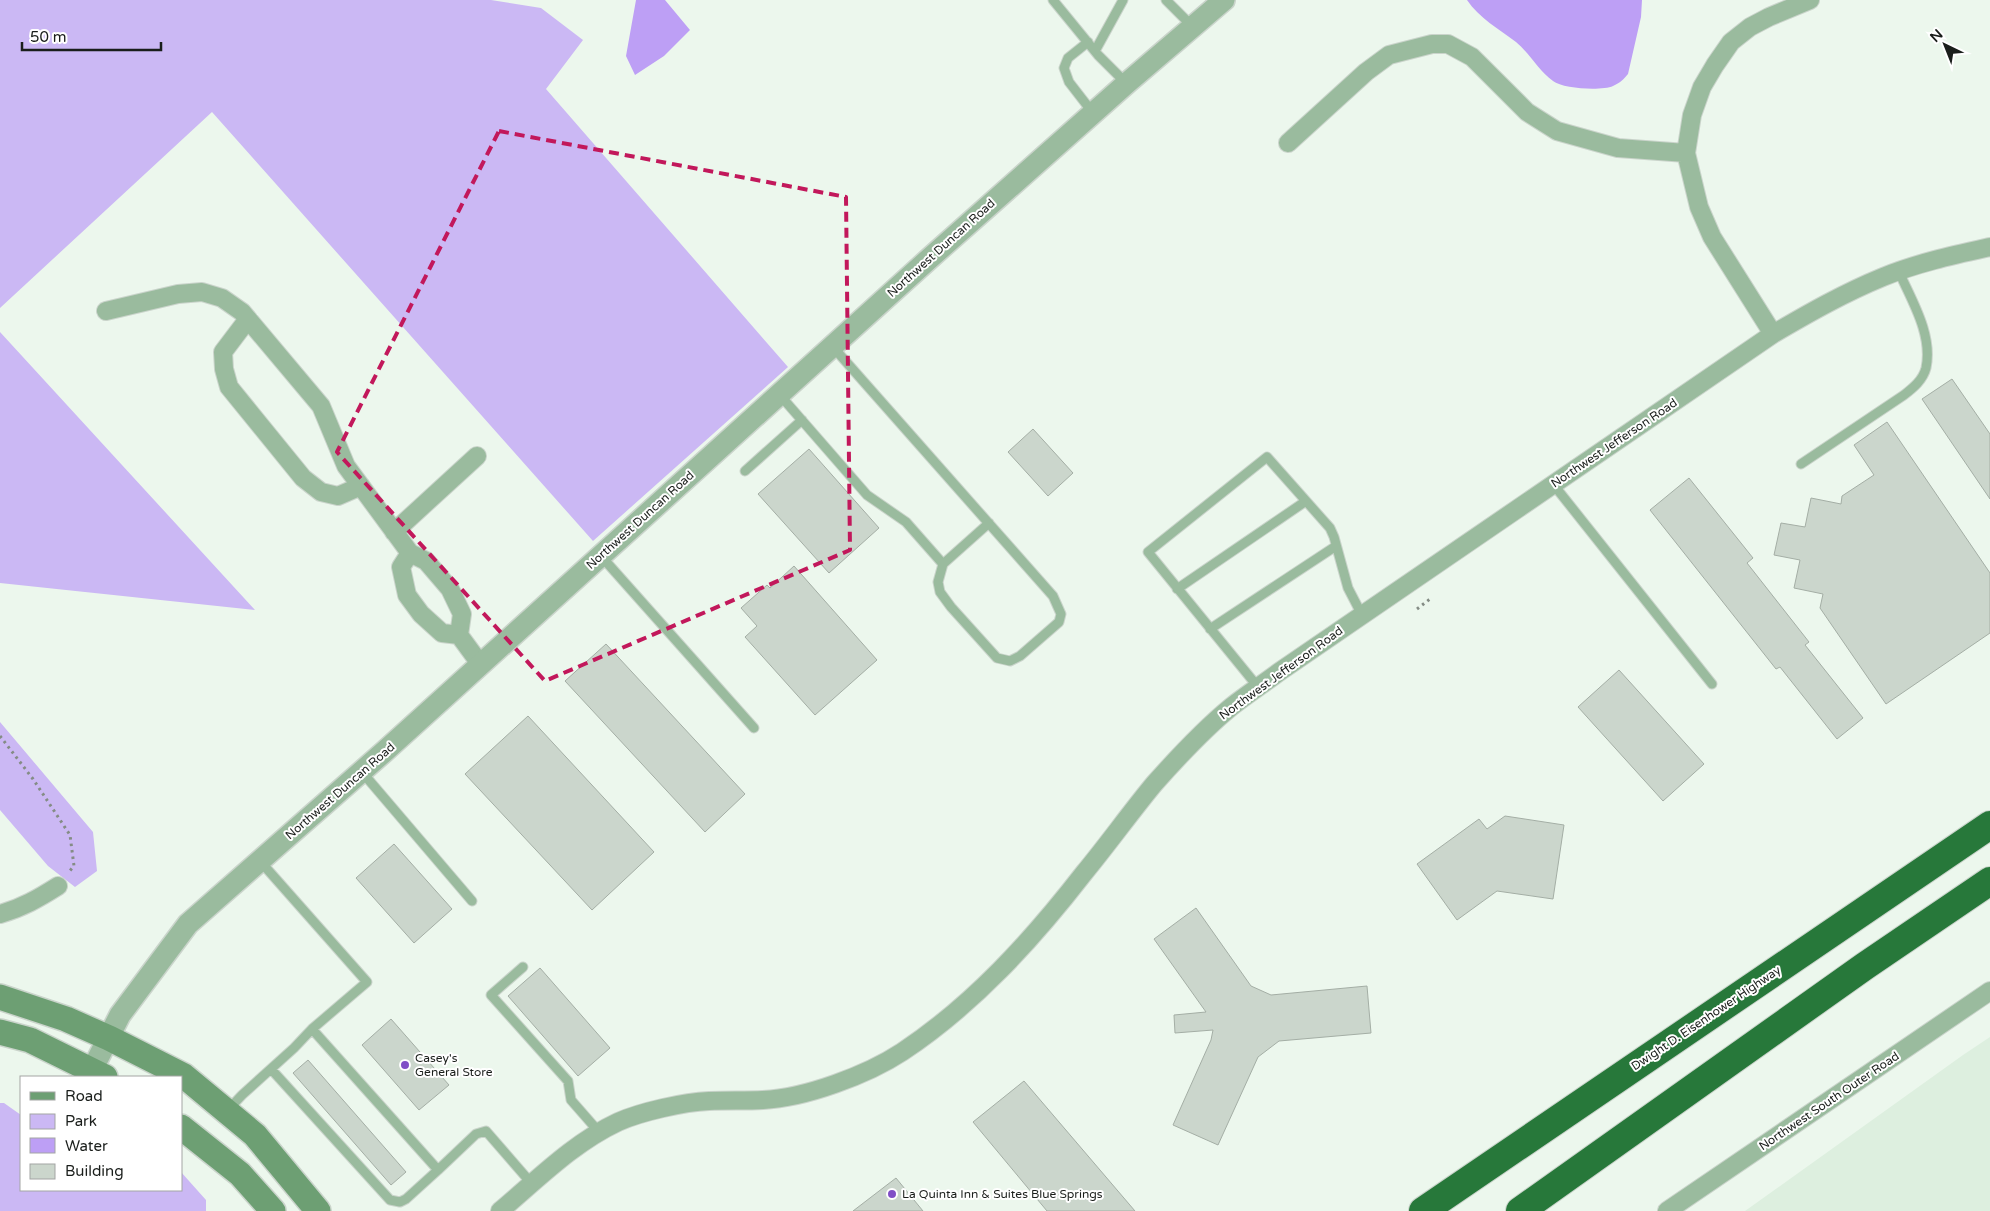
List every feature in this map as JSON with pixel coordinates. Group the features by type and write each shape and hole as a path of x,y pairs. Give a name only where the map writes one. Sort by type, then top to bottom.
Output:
{"highway":[{"name":"Dwight D. Eisenhower Highway","path":"1423,1211 1990,824"},
{"path":"1520,1211 1865,966 1990,881"}],"main road":[{"path":"0,997 66,1018 184,1076 255,1134 318,1211"},
{"path":"0,1032 30,1040 99,1074"},
{"path":"182,1128 240,1174 273,1211"}],"street":[{"name":"Northwest Duncan Road","path":"99,1074 109,1038 120,1015 188,924 362,772 832,346 1093,113 1224,0"},
{"path":"1773,334 1712,237 1699,207 1686,154 1692,115 1702,88 1731,42 1750,27 1810,0"},
{"path":"1288,142 1366,72 1390,55 1432,44 1448,44 1472,58 1527,112 1557,131 1618,148 1686,154"},
{"name":"Northwest Jefferson Road","path":"500,1211 549,1167 585,1140 619,1121 661,1109 706,1101 765,1100 811,1091 856,1077 900,1053 946,1020 997,973 1042,925 1160,778 1193,742 1224,713 1258,687 1773,334 1826,303 1883,277 1944,257 1990,247"},
{"path":"106,311 178,294 202,292 222,298 242,312 321,406 346,466 394,532 410,553 426,561 450,588 462,614 459,635 481,665"},
{"path":"248,320 222,352 229,387 303,478 321,492 338,496 361,486"},
{"path":"394,532 477,456"},
{"path":"410,553 401,567 407,595 421,614 442,633 459,635"},
{"path":"0,914 33,902 58,886"},
{"name":"Northwest South Outer Road","path":"1667,1211 1990,991"}],"lane":[{"path":"1053,0 1095,51 1127,83"},
{"path":"1095,51 1123,0"},
{"path":"1166,0 1192,27"},
{"path":"1088,42 1068,58 1064,68 1069,82 1093,113"},
{"path":"1801,464 1904,395 1917,385 1926,370 1927,351 1922,325 1899,272"},
{"path":"832,346 989,523 1053,596 1061,614 1059,622 1020,656 1010,661 997,658 940,592 938,582 943,564 989,523"},
{"path":"779,394 868,495 906,522 943,564"},
{"path":"744,471 802,420"},
{"path":"1258,687 1148,552 1267,457 1330,528 1348,588 1362,615"},
{"path":"1553,484 1712,684"},
{"path":"1177,588 1306,501"},
{"path":"1210,629 1336,546"},
{"path":"601,556 754,728"},
{"path":"362,772 472,901"},
{"path":"227,1111 312,1029 367,982 260,861"},
{"path":"523,967 490,995 568,1081 571,1100 599,1132"},
{"path":"312,1029 438,1170"},
{"path":"271,1069 390,1200 400,1202 406,1199 476,1134 486,1131 532,1184"}],"path":[{"path":"1417,609 1430,599"},
{"path":"0,736 33,778 70,835 74,866 58,886"}],"highlighted area":[{"path":"499,131 846,197 850,550 545,681 337,452"}],"shaded area":[{"path":"1990,1037 1990,1211 1745,1211 1963,1055"}],"green space":[{"path":"0,0 491,0 541,8 583,40 546,89 788,367 593,541 212,112 0,308"},
{"path":"0,332 255,610 0,583"},
{"path":"0,722 93,832 97,871 75,887 48,866 0,810"},
{"path":"0,1103 4,1103 20,1114 20,1191 182,1191 182,1173 206,1200 206,1211 0,1211"}],"water":[{"path":"636,0 665,0 690,30 664,56 635,75 626,56"},
{"path":"1467,0 1642,0 1641,17 1628,74 1618,84 1608,88 1583,88 1558,84 1543,72 1516,42 1483,18"}],"building":[{"path":"1952,379 1990,434 1990,499 1922,399"},
{"path":"1887,422 1990,573 1990,633 1886,704 1820,608 1823,594 1794,588 1800,560 1774,555 1781,523 1805,527 1811,498 1841,504 1842,496 1874,475 1854,445"},
{"path":"1033,429 1073,473 1048,496 1008,452"},
{"path":"809,449 879,528 829,573 758,494"},
{"path":"1689,478 1753,558 1747,563 1809,642 1805,645 1863,718 1837,739 1780,667 1776,669 1650,510"},
{"path":"794,566 877,660 815,715 745,637 757,626 741,608 767,585 770,588"},
{"path":"606,644 745,794 705,832 565,681"},
{"path":"1619,670 1704,764 1663,801 1578,707"},
{"path":"528,716 654,852 592,910 465,774"},
{"path":"1505,816 1564,825 1553,899 1497,891 1457,920 1417,864 1479,819 1487,829"},
{"path":"394,844 452,909 414,943 356,878"},
{"path":"1196,908 1251,986 1271,995 1367,986 1371,1033 1279,1041 1258,1057 1218,1145 1173,1125 1211,1040 1213,1030 1175,1033 1174,1015 1206,1012 1154,939"},
{"path":"540,968 610,1048 578,1076 508,996"},
{"name":"Casey's General Store","path":"391,1019 449,1085 419,1110 362,1045"},
{"path":"308,1060 406,1172 391,1185 293,1073"},
{"path":"1024,1081 1135,1211 1047,1211 973,1122"},
{"name":"La Quinta Inn & Suites Blue Springs","path":"896,1178 923,1211 853,1211"}],"place":[{"name":"Casey's General Store","path":"405,1065"},
{"name":"La Quinta Inn & Suites Blue Springs","path":"892,1194"}]}
